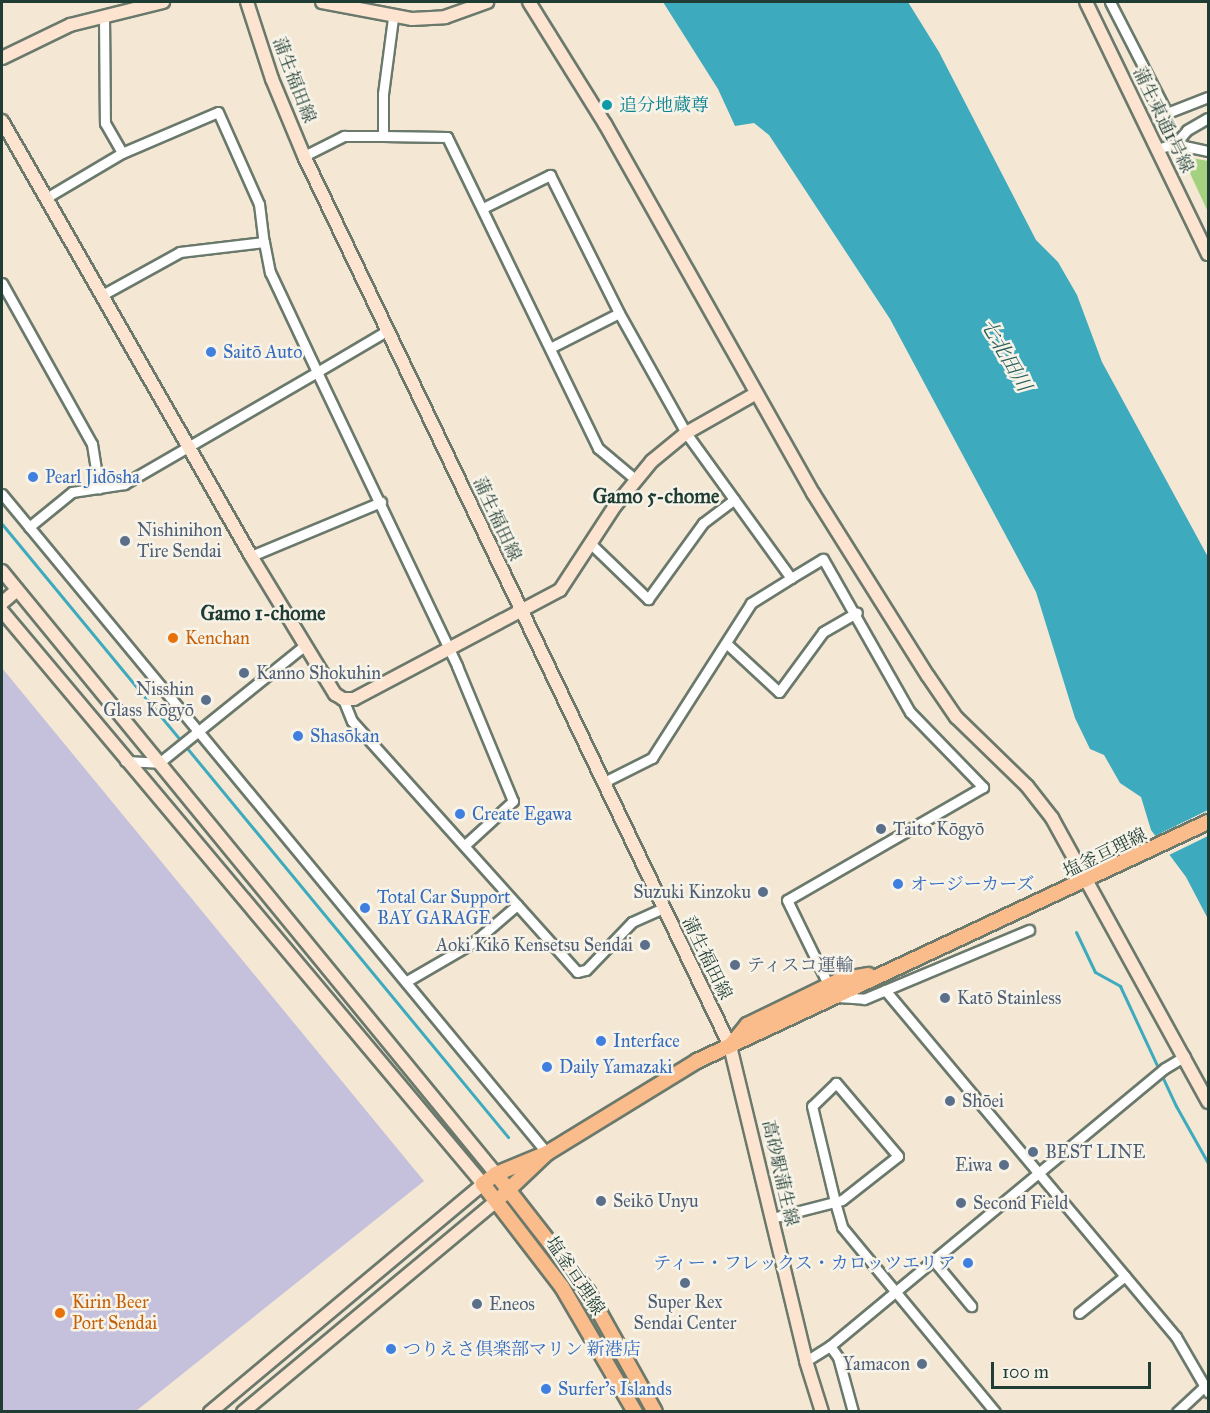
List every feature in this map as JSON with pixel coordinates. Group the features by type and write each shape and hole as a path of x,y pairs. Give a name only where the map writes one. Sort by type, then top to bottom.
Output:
{"main road":[{"name":"塩釜亘理線","path":"730,1046 747,1025 804,998 813,999 884,973 1099,876 1209,822"},
{"name":"塩釜亘理線","path":"634,1412 562,1287 483,1184 496,1174 522,1170 616,1107 833,991"},
{"path":"496,1201 510,1190 522,1170"},
{"name":"塩釜亘理線","path":"496,1174 588,1292 655,1412"}],"street":[{"path":"2,58 70,25 163,2"},
{"name":"蒲生福田線","path":"247,2 272,79 304,156 730,1046"},
{"path":"322,2 393,18 445,17 487,2"},
{"path":"529,2 605,124 755,394 948,707 1046,809 1209,1102"},
{"name":"蒲生東通1号線","path":"1086,2 1209,254"},
{"path":"1110,2 1167,113 1209,97"},
{"path":"104,15 105,123 122,153"},
{"path":"383,136 382,94 393,18"},
{"path":"46,198 122,153 218,112 259,204 270,272 381,502 449,650 513,801 465,845"},
{"path":"1175,144 1187,130 1209,118"},
{"path":"2,121 251,556 305,645 343,699 352,721 581,973 632,922 663,908"},
{"path":"304,156 344,136 447,137 598,448 635,479"},
{"path":"1156,149 1175,144 1209,151"},
{"path":"483,208 550,175 619,313 686,433 791,578"},
{"path":"102,295 180,252 264,242"},
{"path":"2,283 92,444 99,488"},
{"path":"550,348 619,313"},
{"path":"29,527 72,492 124,484 388,330"},
{"path":"343,699 354,699 560,590 635,479 686,433 755,394"},
{"path":"2,494 195,735 407,981 543,1156"},
{"path":"590,543 648,598 703,523 734,500"},
{"path":"251,556 381,502"},
{"path":"604,782 652,758 751,603 823,559 857,612 910,712 983,787 787,900 833,991 864,999 1029,930"},
{"path":"2,571 496,1174"},
{"path":"2,603 17,590"},
{"path":"2,611 125,761 483,1184 210,1412"},
{"path":"726,643 779,692 823,632 857,612"},
{"path":"125,761 159,763 305,645"},
{"path":"407,981 474,942 517,905"},
{"path":"885,990 1176,1338 1207,1389 1177,1412"},
{"name":"高砂駅蒲生線","path":"730,1046 806,1361 822,1412"},
{"path":"806,1361 830,1346 1165,1068 1185,1056"},
{"path":"772,1218 835,1202 842,1200 898,1156 836,1083 812,1106 835,1202 842,1227 995,1412"},
{"path":"243,1412 496,1201"},
{"path":"933,1260 971,1306"},
{"path":"1079,1313 1125,1276"},
{"path":"830,1346 838,1357 853,1412"}],"shaded area":[{"path":"2,668 424,1181 136,1411 2,1411"}],"green space":[{"path":"1182,156 1208,161 1208,212"}],"water":[{"name":"七北田川","path":"663,2 908,2 939,52 1036,240 1058,262 1077,295 1102,362 1208,557 1208,919 1186,877 1151,830 1141,797 1120,783 1104,755 1090,749 1075,718 1036,592 890,319 769,135 754,123 735,126 718,89"}],"pier":[{"path":"1208,810 1208,836 1167,856 1153,837"}],"waterway":[{"path":"2,524 508,1137"},
{"path":"1076,932 1095,972 1120,986 1176,1106 1208,1163"}],"place":[{"name":"追分地蔵尊","path":"607,105"},
{"name":"Saitō Auto","path":"211,352"},
{"name":"Pearl Jidōsha","path":"33,477"},
{"name":"Nishinihon Tire Sendai","path":"125,541"},
{"name":"Kenchan","path":"173,638"},
{"name":"Kanno Shokuhin","path":"244,673"},
{"name":"Nisshin Glass Kōgyō","path":"206,700"},
{"name":"Shasōkan","path":"298,736"},
{"name":"Create Egawa","path":"460,814"},
{"name":"Taito Kōgyō","path":"881,829"},
{"name":"オージーカーズ","path":"898,884"},
{"name":"Suzuki Kinzoku","path":"763,892"},
{"name":"Total Car Support BAY GARAGE","path":"365,908"},
{"name":"Aoki Kikō Kensetsu Sendai","path":"645,945"},
{"name":"ティスコ運輸","path":"735,965"},
{"name":"Katō Stainless","path":"945,998"},
{"name":"Interface","path":"601,1041"},
{"name":"Daily Yamazaki","path":"547,1067"},
{"name":"Shōei","path":"950,1101"},
{"name":"BEST LINE","path":"1033,1152"},
{"name":"Eiwa","path":"1004,1165"},
{"name":"Seikō Unyu","path":"601,1201"},
{"name":"Second Field","path":"961,1203"},
{"name":"ティー・フレックス・カロッツエリア","path":"968,1263"},
{"name":"Super Rex Sendai Center","path":"685,1283"},
{"name":"Eneos","path":"477,1304"},
{"name":"Kirin Beer Port Sendai","path":"60,1313"},
{"name":"つりえさ倶楽部マリン 新港店","path":"391,1349"},
{"name":"Yamacon","path":"922,1364"},
{"name":"Surfer's Islands","path":"546,1389"}],"district":[{"name":"Gamo 5-chome","path":"656,496"},
{"name":"Gamo 1-chome","path":"263,613"}]}
